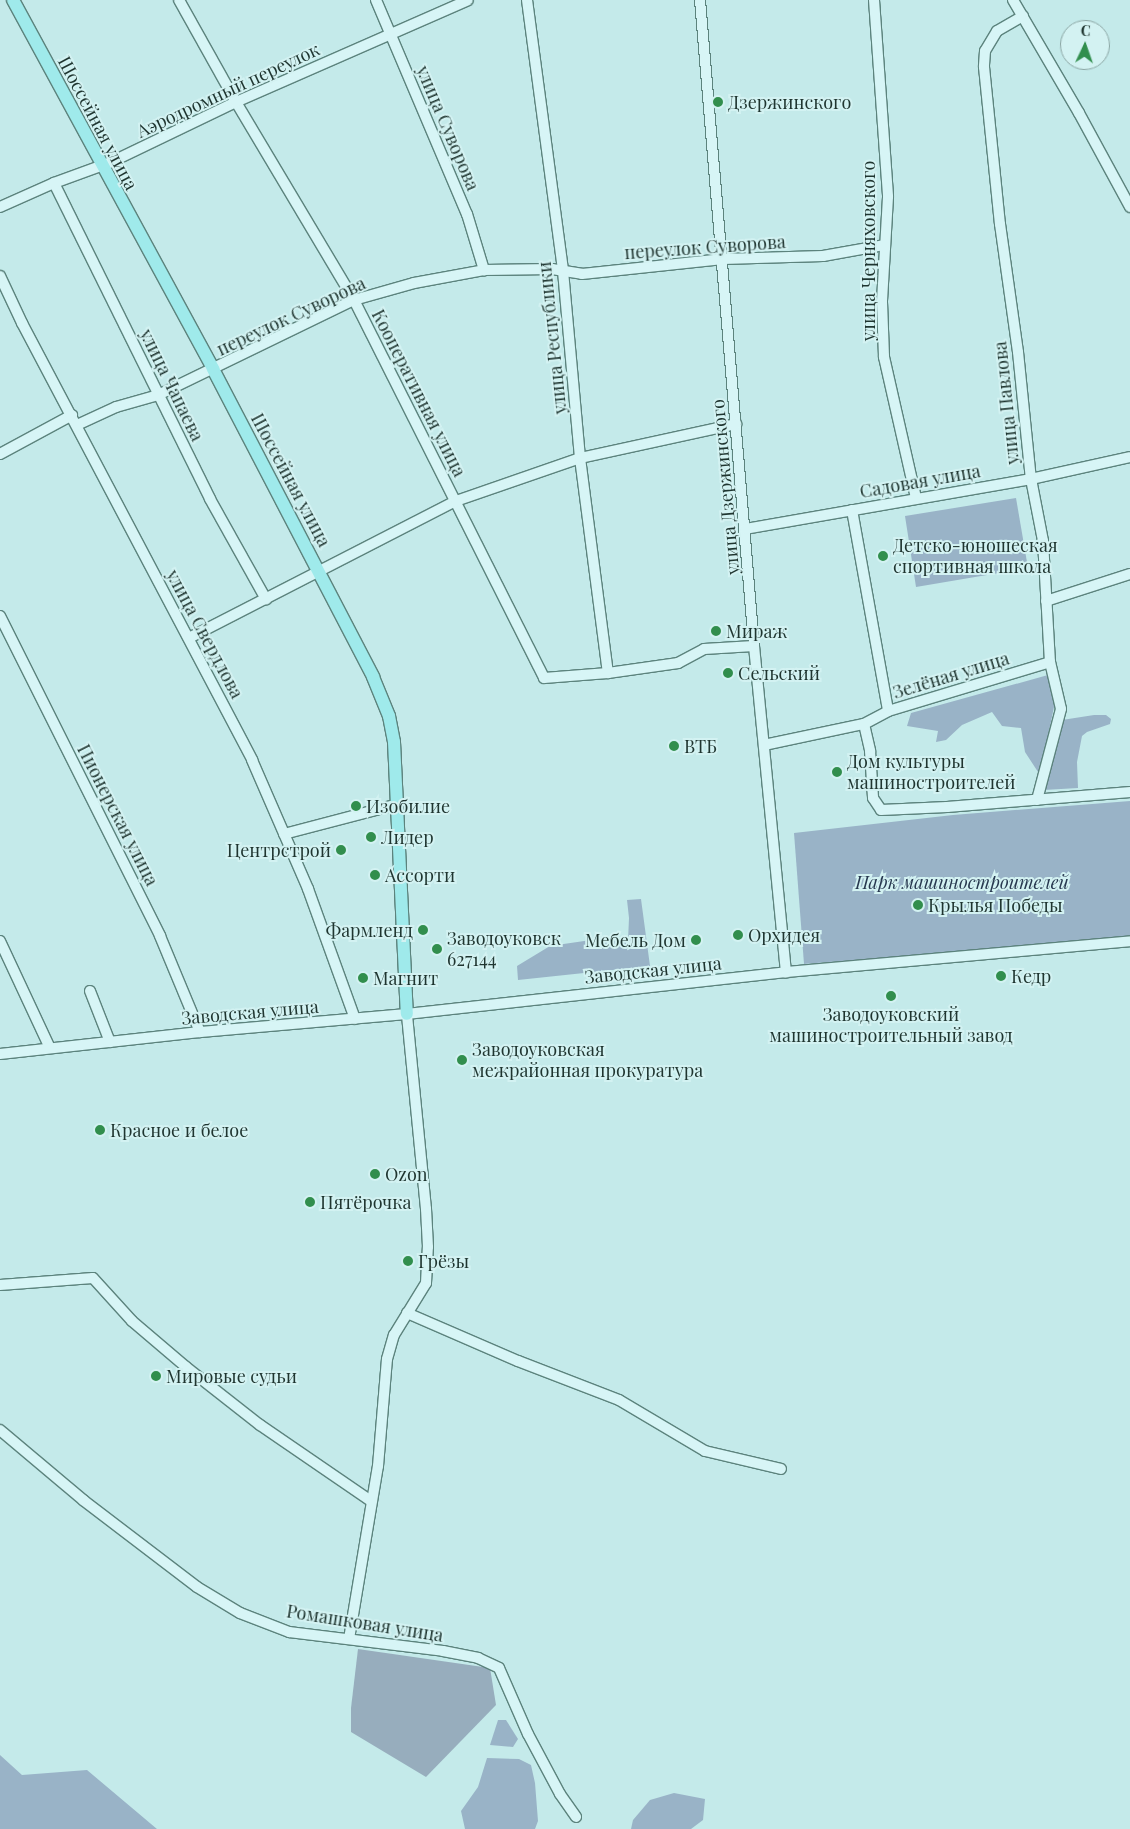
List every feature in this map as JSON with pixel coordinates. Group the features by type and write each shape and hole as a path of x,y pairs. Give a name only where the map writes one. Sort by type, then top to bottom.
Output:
{"main road":[{"name":"Шоссейная улица","path":"13,0 101,166 213,369 373,677 389,716 394,742 398,804 407,1014"}],"street":[{"name":"Кооперативная улица","path":"179,0 236,102 354,300 544,678 608,673"},
{"name":"улица Суворова","path":"376,0 467,214 484,270"},
{"name":"Аэродромный переулок","path":"0,207 101,166 236,102 468,0"},
{"name":"улица Республики","path":"527,0 563,271 580,458 608,673"},
{"name":"улица Дзержинского","path":"700,0 754,646 786,972"},
{"name":"улица Черняховского","path":"874,0 888,197 882,302 884,357 916,498"},
{"path":"1013,0 1079,112 1130,207"},
{"name":"улица Павлова","path":"1022,16 997,31 985,51 984,67 1000,224 1018,352 1031,479 1043,541 1050,662 1061,709 1037,800"},
{"name":"улица Чапаева","path":"54,184 210,499 266,599"},
{"name":"переулок Суворова","path":"77,425 116,407 158,395 354,300 414,283 484,270 552,269 582,274 723,259 824,256 885,245"},
{"name":"улица Свердлова","path":"0,276 22,323 252,760 308,889 355,1019"},
{"path":"0,454 72,415"},
{"path":"189,638 456,500 580,458 736,424"},
{"name":"Садовая улица","path":"745,529 1031,479 1130,457"},
{"path":"852,510 888,711"},
{"path":"1046,601 1130,574"},
{"name":"Пионерская улица","path":"0,616 160,936 200,1032"},
{"path":"608,673 678,663 704,649 754,646"},
{"name":"Зелёная улица","path":"764,745 864,724 888,711 1050,662"},
{"path":"864,724 870,750 873,798 882,810 1130,792"},
{"path":"284,834 398,804"},
{"path":"0,941 50,1048"},
{"name":"Заводская улица","path":"0,1054 200,1032 407,1014 786,972 1130,941"},
{"path":"90,991 110,1042"},
{"path":"349,1639 378,1466 387,1359 394,1335 426,1284 428,1247 415,1086 407,1014"},
{"path":"0,1286 93,1278 132,1321 186,1367 260,1425 371,1501"},
{"path":"407,1312 518,1361 619,1400 705,1451 781,1469"},
{"name":"Ромашковая улица","path":"0,1430 83,1500 197,1587 240,1613 289,1632 443,1651 478,1658 499,1668 528,1734 560,1794 576,1817"}],"green space":[{"path":"1016,498 1028,568 916,587 905,516"},
{"path":"1048,675 1055,702 1040,775 1025,752 1021,728 1002,726 992,712 962,725 946,740 936,742 938,731 907,726 911,713"},
{"path":"1106,715 1111,719 1110,724 1087,732 1082,736 1077,762 1078,788 1044,790 1056,750 1062,720"},
{"name":"Парк машиностроителей","path":"1130,801 1130,938 804,964 794,833 953,815"},
{"path":"641,899 650,966 518,980 517,966 550,946 591,940 628,941 629,918 627,900"},
{"path":"498,1720 506,1720 518,1739 513,1747 490,1745"},
{"path":"0,1755 22,1775 87,1770 157,1829 0,1829"},
{"path":"487,1758 519,1759 531,1765 535,1783 538,1821 535,1829 465,1829 461,1811 478,1787"},
{"path":"674,1793 705,1799 703,1820 691,1829 631,1829 633,1820 650,1800"}],"shaded area":[{"path":"358,1649 490,1668 496,1705 426,1777 351,1732 351,1708"}],"place":[{"name":"Дзержинского","path":"718,102"},
{"name":"Детско-юношеская спортивная школа","path":"883,556"},
{"name":"Мираж","path":"716,631"},
{"name":"Сельский","path":"728,673"},
{"name":"ВТБ","path":"674,746"},
{"name":"Дом культуры машиностроителей","path":"837,772"},
{"name":"Изобилие","path":"356,806"},
{"name":"Лидер","path":"371,837"},
{"name":"Центрстрой","path":"341,850"},
{"name":"Ассорти","path":"375,875"},
{"name":"Крылья Победы","path":"918,905"},
{"name":"Фармленд","path":"423,930"},
{"name":"Орхидея","path":"738,935"},
{"name":"Мебель Дом","path":"696,940"},
{"name":"Заводоуковск 627144","path":"437,949"},
{"name":"Кедр","path":"1001,976"},
{"name":"Магнит","path":"363,978"},
{"name":"Заводоуковский машиностроительный завод","path":"891,996"},
{"name":"Заводоуковская межрайонная прокуратура","path":"462,1060"},
{"name":"Красное и белое","path":"100,1130"},
{"name":"Ozon","path":"375,1174"},
{"name":"Пятёрочка","path":"310,1202"},
{"name":"Грёзы","path":"408,1261"},
{"name":"Мировые судьи","path":"156,1376"}]}
